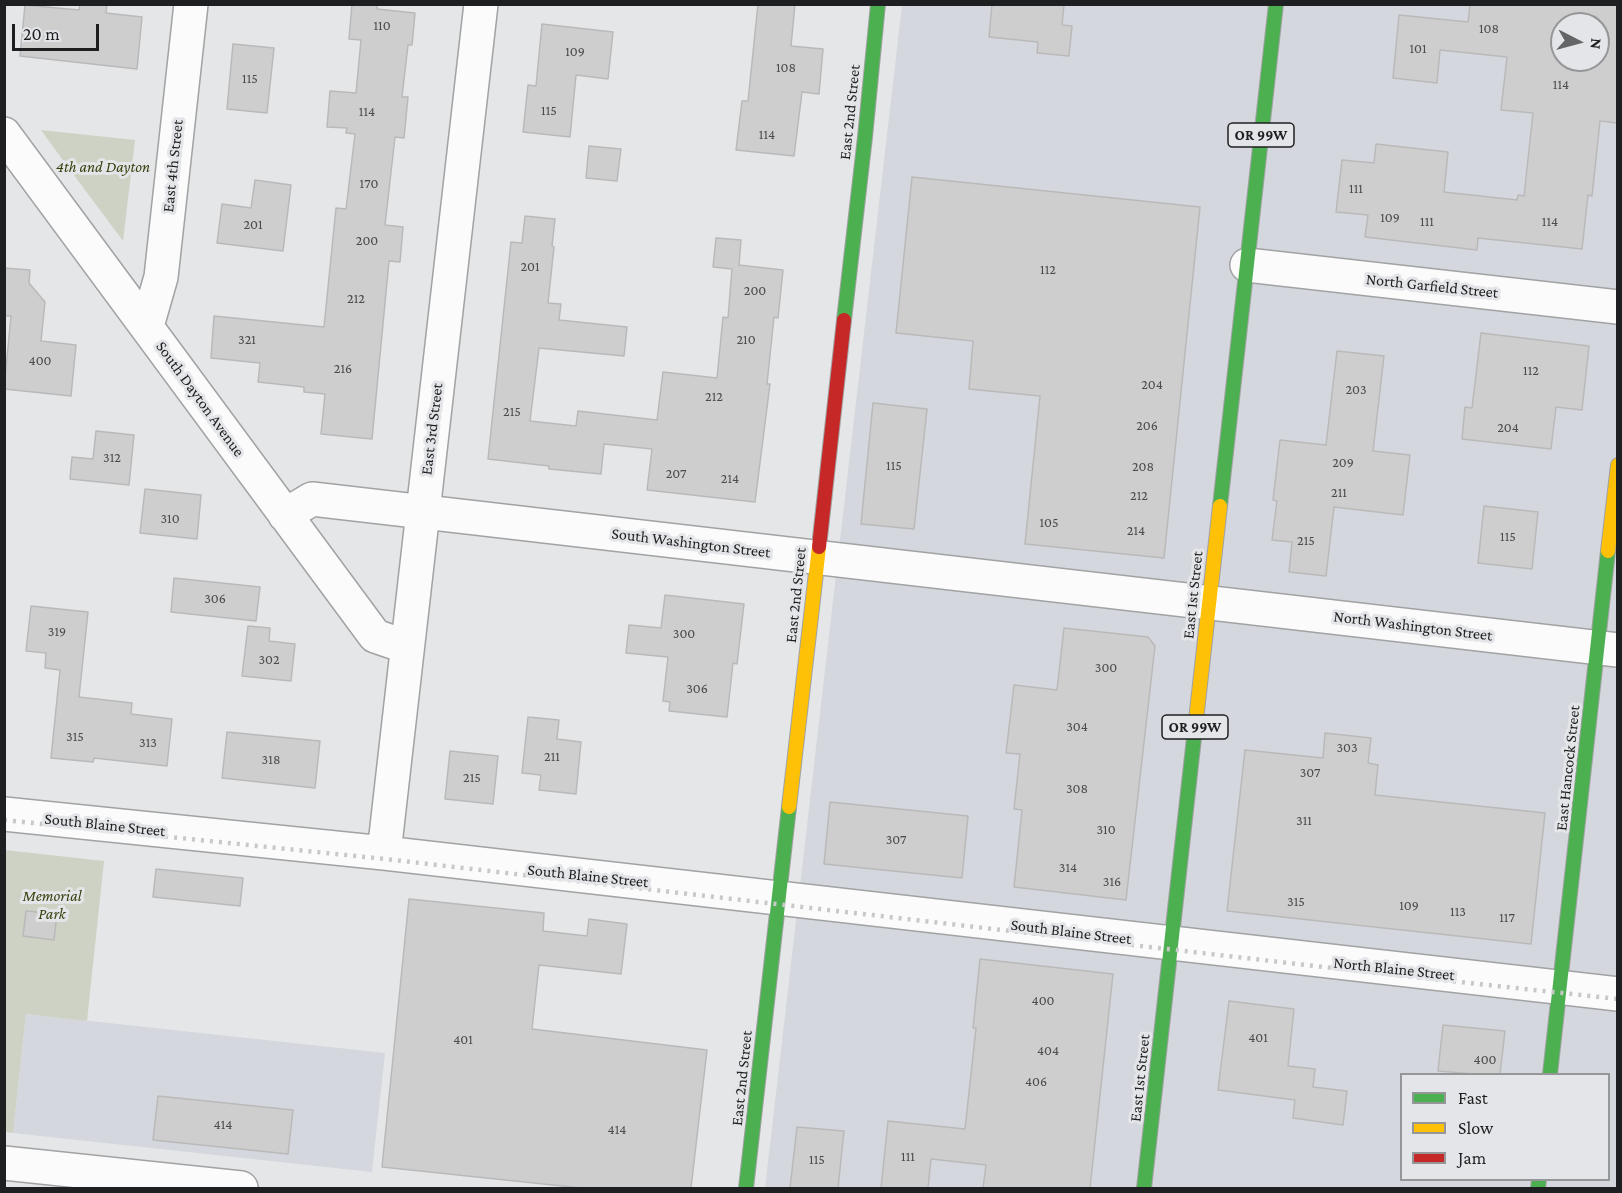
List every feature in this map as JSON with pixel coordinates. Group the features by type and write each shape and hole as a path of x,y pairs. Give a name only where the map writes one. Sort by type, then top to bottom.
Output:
{"main road":[{"name":"East 2nd Street","path":"746,1188 878,4"},
{"name":"East 1st Street","path":"1144,1188 1276,4"},
{"name":"East Hancock Street","path":"1550,1073 1607,648 1617,465"}],"street":[{"name":"East 4th Street","path":"147,326 161,277 191,4"},
{"name":"East 3rd Street","path":"384,853 481,4"},
{"name":"South Dayton Avenue","path":"4,134 375,636 407,647"},
{"name":"North Garfield Street","path":"1247,265 1617,307"},
{"name":"South Washington Street","path":"285,515 312,499 1209,602"},
{"name":"North Washington Street","path":"1209,602 1607,648"},
{"name":"South Blaine Street","path":"4,814 384,853 1171,944"},
{"name":"North Blaine Street","path":"1171,944 1617,994"},
{"path":"4,1163 241,1188"}],"shaded area":[{"path":"902,5 1617,5 1617,1188 765,1188"},
{"path":"26,1014 385,1053 372,1172 13,1133"}],"green space":[{"name":"4th and Dayton","path":"41,130 135,140 123,241 62,159"},
{"name":"Memorial Park","path":"5,850 104,861 87,1021 26,1014 13,1133 5,1132"}],"building":[{"path":"80,4 107,4 106,13 142,17 137,69 20,56 25,5 79,10"},
{"path":"352,4 377,4 377,9 415,13 412,45 408,45 402,97 408,97 404,138 395,137 385,225 403,227 400,262 389,261 372,439 321,434 325,394 304,392 304,387 258,382 260,363 211,358 214,316 324,327 336,208 346,209 355,134 346,133 347,128 327,127 330,91 356,93 361,40 349,39"},
{"path":"758,4 795,4 791,46 823,49 819,94 802,92 794,156 736,150 742,101 748,101"},
{"path":"992,4 1064,4 1062,25 1072,26 1069,56 1037,53 1038,42 989,37"},
{"path":"1470,4 1617,4 1617,123 1600,121 1592,196 1588,195 1582,249 1478,238 1477,250 1365,237 1368,215 1336,212 1342,160 1374,163 1376,144 1448,152 1444,192 1517,200 1518,195 1524,196 1533,113 1501,110 1507,57 1440,50 1437,83 1393,78 1399,15 1468,22"},
{"path":"542,24 613,32 608,79 576,75 570,137 523,132 528,85 536,86"},
{"path":"233,44 274,48 267,113 227,109"},
{"path":"589,146 621,149 617,181 586,178"},
{"path":"912,177 1200,207 1164,558 1025,544 1040,396 969,389 973,341 896,333"},
{"path":"255,180 291,185 283,251 217,243 222,204 251,208"},
{"path":"525,216 555,219 548,303 561,304 559,320 627,327 624,356 539,348 530,421 576,426 578,411 657,420 663,372 717,378 723,317 728,318 732,269 713,267 716,238 741,240 739,265 783,270 778,318 774,317 767,384 770,384 755,502 647,490 652,449 604,444 601,474 549,469 549,466 488,459 511,242 522,243"},
{"path":"4,268 30,270 29,283 45,302 41,341 76,345 71,396 4,389 11,316 4,316"},
{"path":"1481,333 1589,346 1582,410 1556,407 1551,449 1462,439 1465,407 1472,408"},
{"path":"1337,351 1384,356 1373,451 1410,455 1403,515 1334,507 1326,576 1289,572 1292,542 1272,540 1277,501 1273,500 1280,440 1326,445"},
{"path":"873,403 927,409 914,529 861,524"},
{"path":"96,431 134,435 129,485 70,479 72,457 93,459"},
{"path":"145,489 201,495 197,539 140,533"},
{"path":"1484,506 1538,512 1532,569 1478,563"},
{"path":"174,578 260,587 256,621 171,612"},
{"path":"665,595 744,604 737,664 733,663 727,717 669,711 670,702 663,701 668,657 626,653 629,625 661,628"},
{"path":"31,606 88,612 79,697 132,703 131,714 172,719 167,766 94,758 93,762 51,758 60,670 45,668 46,653 26,651"},
{"path":"248,626 270,628 269,641 295,644 291,681 242,676"},
{"path":"1064,628 1148,637 1155,646 1126,900 1014,887 1022,810 1014,809 1020,754 1006,753 1014,685 1057,690"},
{"path":"528,717 559,720 557,739 581,742 576,794 539,790 541,775 522,773"},
{"path":"227,732 320,741 315,788 222,778"},
{"path":"1325,733 1371,738 1368,763 1378,765 1375,795 1545,813 1531,944 1227,911 1245,750 1323,758"},
{"path":"450,751 498,756 493,804 445,799"},
{"path":"830,802 968,816 962,878 824,864"},
{"path":"156,869 243,878 240,906 153,897"},
{"path":"409,899 544,913 543,931 587,936 589,919 627,924 621,974 539,965 532,1029 707,1050 691,1188 581,1188 382,1167"},
{"path":"26,911 57,914 54,940 23,936"},
{"path":"980,959 1113,974 1090,1188 983,1188 986,1165 931,1159 928,1188 881,1188 888,1121 965,1129 976,1028 973,1028"},
{"path":"1229,1001 1294,1009 1288,1066 1315,1069 1313,1087 1347,1091 1343,1125 1293,1118 1295,1100 1218,1090"},
{"path":"1443,1025 1505,1031 1500,1073 1438,1071"},
{"path":"158,1096 293,1110 288,1154 153,1140"},
{"path":"797,1127 844,1131 838,1188 790,1188"}],"railway":[{"path":"4,820 385,859 1618,999"}],"traffic: fast":[{"path":"844,320 878,4"},
{"path":"1220,506 1276,4"},
{"path":"1550,1073 1608,551"},
{"path":"1144,1188 1195,729"},
{"path":"746,1188 789,807"},
{"path":"1538,1188 1539,1181"}],"traffic: slow":[{"path":"1608,551 1618,465"},
{"path":"1195,729 1220,506"},
{"path":"789,807 819,547"}],"traffic: jam":[{"path":"819,547 844,320"}]}
